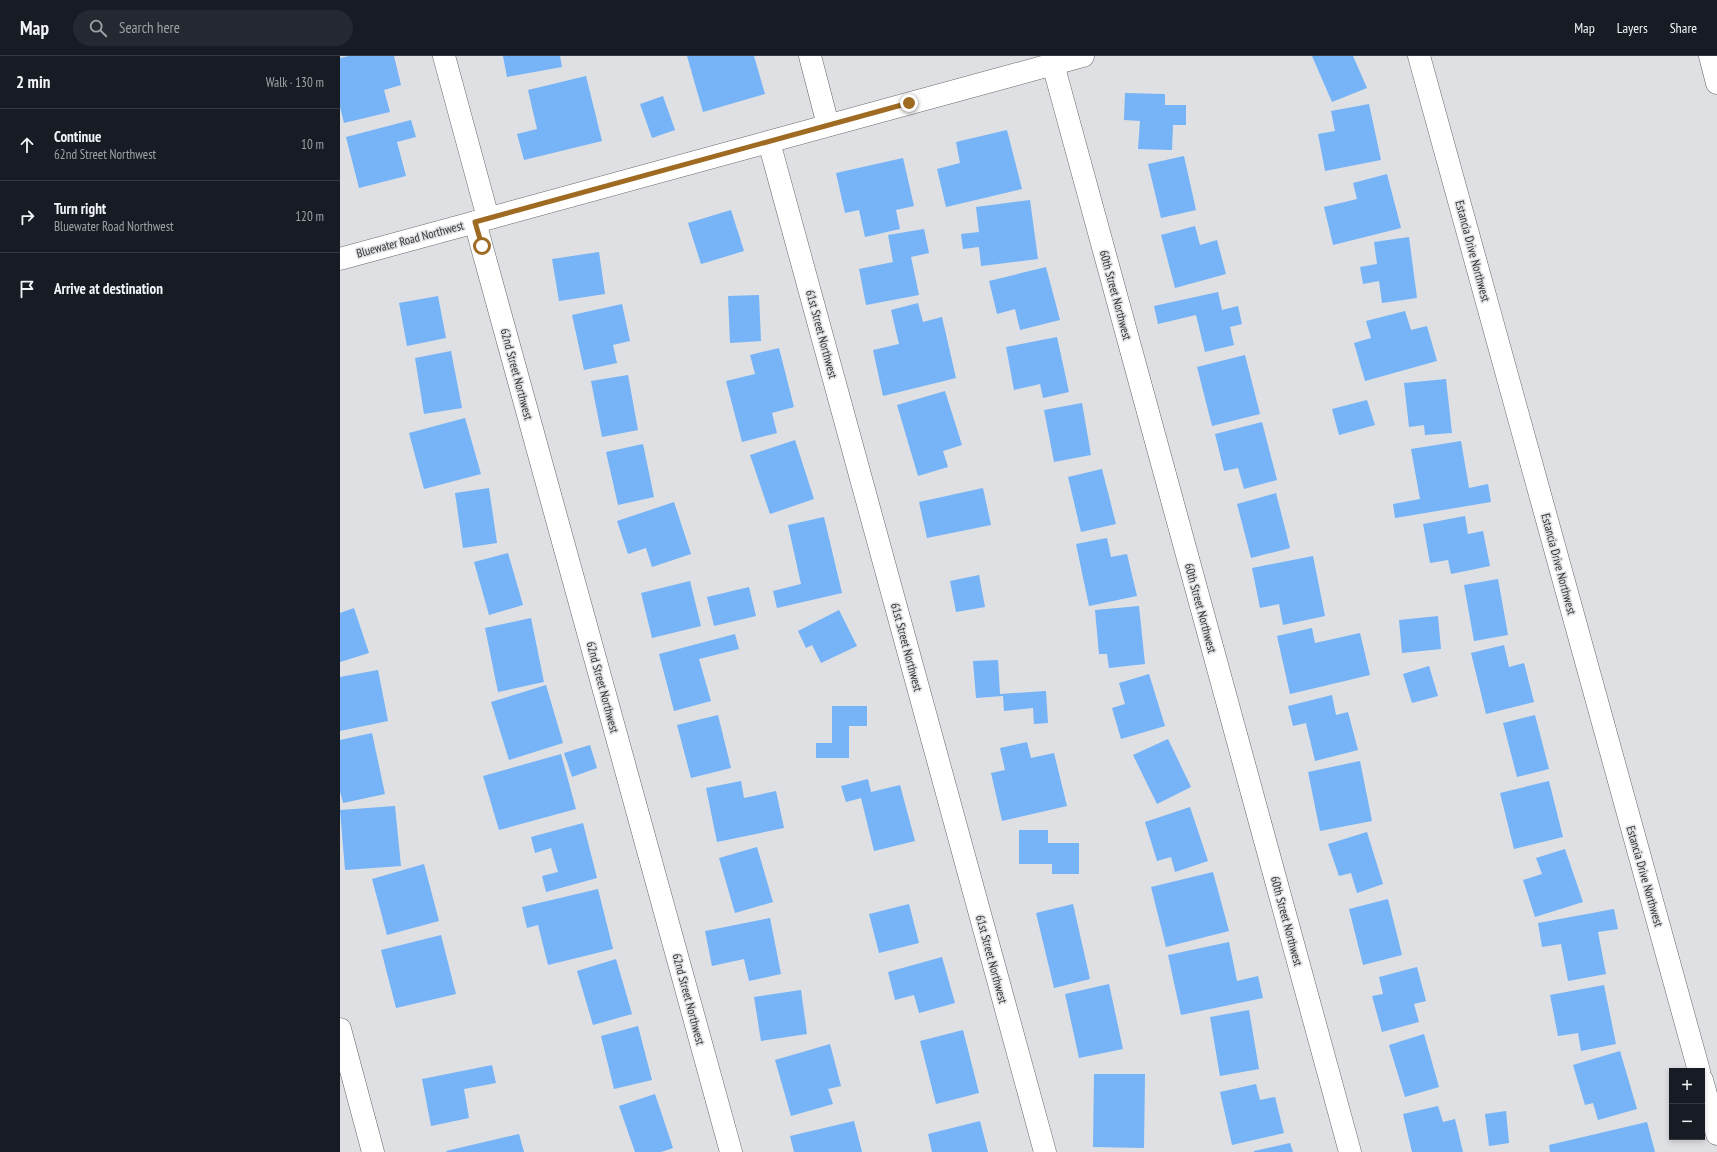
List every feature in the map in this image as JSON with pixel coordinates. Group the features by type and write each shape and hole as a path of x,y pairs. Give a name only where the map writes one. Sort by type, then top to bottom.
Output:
{"street":[{"name":"62nd Street Northwest","path":"444,56 482,220 731,1152"},
{"path":"810,56 828,126"},
{"name":"Bluewater Road Northwest","path":"340,258 1083,56"},
{"name":"Estancia Drive Northwest","path":"1419,56 1698,1068"},
{"path":"1710,56 1717,83"},
{"name":"60th Street Northwest","path":"1053,64 1350,1152"},
{"name":"61st Street Northwest","path":"769,142 1045,1152"},
{"path":"340,1029 373,1152"},
{"path":"1705,1091 1717,1134"}],"building":[{"path":"349,56 394,56 401,85 384,90 390,112 344,123 340,107 340,58"},
{"path":"503,56 560,56 562,67 507,77"},
{"path":"687,56 754,56 765,94 703,112"},
{"path":"1312,56 1353,56 1367,88 1332,102"},
{"path":"586,76 602,141 524,160 517,134 537,129 528,90"},
{"path":"1125,93 1165,94 1165,105 1186,105 1186,125 1173,125 1172,150 1138,149 1140,121 1124,120"},
{"path":"663,96 675,130 652,138 640,104"},
{"path":"1369,104 1381,160 1325,171 1318,134 1335,131 1331,111"},
{"path":"411,120 416,137 397,142 406,176 359,188 346,137"},
{"path":"1007,130 1022,189 946,207 937,169 960,163 956,142"},
{"path":"1184,156 1196,210 1161,218 1148,164"},
{"path":"903,158 914,206 896,210 900,229 865,237 859,210 845,213 836,173"},
{"path":"1387,174 1401,228 1333,245 1324,207 1357,199 1353,183"},
{"path":"1030,200 1038,259 981,266 979,247 963,249 961,234 979,232 976,207"},
{"path":"731,210 744,251 701,264 688,223"},
{"path":"1195,226 1200,245 1217,240 1226,274 1175,288 1161,235"},
{"path":"924,229 929,253 911,257 919,295 866,305 859,269 893,262 888,235"},
{"path":"1409,237 1417,298 1382,303 1379,281 1363,284 1360,267 1377,264 1374,242"},
{"path":"599,252 605,294 559,301 552,259"},
{"path":"1046,267 1060,320 1020,330 1015,309 997,314 989,281"},
{"path":"1218,292 1222,310 1238,306 1242,324 1230,327 1234,345 1205,352 1196,315 1158,324 1154,306"},
{"path":"759,295 761,341 730,343 728,296"},
{"path":"438,296 446,338 407,346 399,303"},
{"path":"918,303 923,322 942,317 956,378 883,396 873,350 899,344 891,310"},
{"path":"622,304 630,341 613,345 617,363 584,370 572,315"},
{"path":"1405,311 1411,330 1427,326 1437,361 1365,381 1354,343 1371,338 1366,321"},
{"path":"1057,337 1069,392 1043,398 1040,384 1014,390 1006,347"},
{"path":"779,348 794,407 772,413 777,433 742,442 726,381 755,374 750,355"},
{"path":"451,351 462,408 424,414 415,358"},
{"path":"1245,355 1260,414 1212,426 1197,367"},
{"path":"628,375 638,430 602,437 591,381"},
{"path":"1446,379 1452,433 1425,435 1424,425 1409,427 1404,383"},
{"path":"945,391 962,445 943,451 948,467 918,476 897,405"},
{"path":"1367,400 1375,425 1339,435 1332,409"},
{"path":"1082,403 1091,455 1054,462 1044,410"},
{"path":"465,418 481,474 424,489 409,433"},
{"path":"1262,422 1277,480 1244,489 1238,468 1224,471 1215,434"},
{"path":"795,440 814,499 770,514 750,455"},
{"path":"1461,441 1469,488 1488,484 1491,502 1395,518 1393,504 1420,499 1411,449"},
{"path":"643,444 654,497 618,505 606,452"},
{"path":"1102,469 1116,524 1081,532 1068,477"},
{"path":"489,488 497,543 463,548 455,493"},
{"path":"983,488 991,525 927,538 919,502"},
{"path":"1276,493 1290,548 1251,558 1237,504"},
{"path":"674,502 691,554 652,567 646,548 628,554 617,521"},
{"path":"1465,516 1468,534 1483,531 1490,566 1451,574 1448,560 1430,563 1423,524"},
{"path":"824,517 842,593 777,608 773,591 801,584 788,525"},
{"path":"1107,538 1111,557 1127,554 1137,596 1089,606 1076,544"},
{"path":"508,553 523,605 489,615 474,562"},
{"path":"1313,556 1325,616 1283,625 1279,604 1260,608 1252,568"},
{"path":"979,575 985,607 956,612 950,581"},
{"path":"1498,579 1508,635 1474,641 1464,585"},
{"path":"690,581 701,626 652,638 641,593"},
{"path":"749,587 756,616 714,626 707,597"},
{"path":"1139,606 1145,664 1109,668 1107,654 1099,654 1095,610"},
{"path":"354,608 369,653 340,662 340,613"},
{"path":"839,610 857,646 821,663 812,645 806,648 798,631"},
{"path":"1438,616 1441,649 1402,653 1399,620"},
{"path":"531,618 544,682 498,692 485,628"},
{"path":"1312,628 1315,643 1360,633 1370,675 1290,694 1277,636"},
{"path":"735,634 739,649 699,659 711,701 674,711 659,654"},
{"path":"1504,645 1509,667 1524,663 1534,702 1486,714 1471,653"},
{"path":"998,660 1000,694 1046,691 1048,723 1034,724 1033,708 1004,711 1003,696 976,698 973,661"},
{"path":"1429,666 1438,696 1412,703 1403,674"},
{"path":"378,670 388,721 340,731 340,677"},
{"path":"1149,674 1165,726 1121,739 1112,708 1125,704 1119,683"},
{"path":"546,685 563,743 509,760 491,702"},
{"path":"1332,695 1336,715 1348,712 1358,750 1315,761 1306,723 1293,726 1288,706"},
{"path":"832,706 867,706 867,726 849,726 849,758 816,758 816,743 832,743"},
{"path":"718,715 731,768 691,778 677,725"},
{"path":"1535,715 1549,769 1517,777 1503,723"},
{"path":"372,733 385,794 343,803 340,791 340,740"},
{"path":"1168,739 1191,787 1157,804 1133,755"},
{"path":"1027,742 1031,758 1054,753 1067,806 1002,821 991,773 1005,770 1000,748"},
{"path":"590,745 597,768 572,777 564,753"},
{"path":"561,754 576,809 499,830 483,776"},
{"path":"1360,761 1372,821 1320,831 1308,772"},
{"path":"868,779 871,792 900,785 915,841 874,851 861,798 846,802 841,786"},
{"path":"741,781 744,798 776,791 784,828 717,842 706,788"},
{"path":"1549,781 1563,837 1514,849 1500,793"},
{"path":"395,806 401,866 345,870 340,810"},
{"path":"1190,807 1208,861 1175,872 1171,857 1157,861 1145,822"},
{"path":"583,823 597,878 546,892 542,876 558,872 551,848 535,853 531,837"},
{"path":"1019,830 1048,830 1048,843 1079,843 1079,874 1052,874 1052,864 1019,864"},
{"path":"1367,832 1383,884 1357,893 1351,873 1339,876 1328,844"},
{"path":"757,847 773,902 735,913 719,858"},
{"path":"1565,849 1583,902 1535,917 1523,880 1542,874 1536,858"},
{"path":"424,864 439,921 387,935 372,879"},
{"path":"1213,872 1229,931 1166,947 1151,887"},
{"path":"598,889 613,949 548,965 538,925 527,928 522,907"},
{"path":"1388,899 1402,955 1363,965 1349,909"},
{"path":"909,904 919,943 879,953 869,914"},
{"path":"1073,904 1090,979 1054,988 1036,913"},
{"path":"1614,909 1618,929 1598,932 1606,974 1568,981 1561,944 1542,947 1538,923"},
{"path":"770,918 781,974 749,981 744,959 712,966 705,931"},
{"path":"441,935 456,994 396,1008 381,950"},
{"path":"1229,942 1237,981 1258,976 1263,998 1181,1015 1168,955"},
{"path":"942,957 955,1003 919,1013 914,995 895,1000 888,972"},
{"path":"616,959 632,1014 593,1025 577,971"},
{"path":"1417,967 1426,1001 1414,1004 1419,1022 1382,1032 1372,996 1383,994 1379,977"},
{"path":"1109,984 1123,1049 1079,1058 1065,994"},
{"path":"1604,985 1616,1044 1581,1051 1578,1033 1558,1036 1550,995"},
{"path":"801,990 807,1034 761,1041 754,997"},
{"path":"1249,1010 1259,1069 1220,1076 1210,1017"},
{"path":"638,1026 652,1080 614,1089 601,1036"},
{"path":"963,1030 979,1093 936,1104 920,1041"},
{"path":"1424,1034 1439,1087 1405,1097 1389,1045"},
{"path":"830,1044 841,1086 828,1089 833,1104 791,1116 775,1060"},
{"path":"1620,1051 1637,1109 1598,1120 1593,1103 1585,1105 1573,1065"},
{"path":"492,1065 496,1083 464,1089 469,1118 431,1126 422,1079"},
{"path":"1094,1074 1145,1074 1144,1148 1093,1147"},
{"path":"1256,1084 1260,1100 1275,1097 1284,1133 1232,1145 1220,1092"},
{"path":"655,1094 673,1148 661,1152 635,1152 619,1106"},
{"path":"1438,1106 1443,1122 1455,1119 1463,1152 1412,1152 1403,1114"},
{"path":"1506,1111 1509,1143 1489,1146 1485,1114"},
{"path":"854,1121 862,1152 794,1152 790,1136"},
{"path":"980,1121 988,1152 932,1152 928,1134"},
{"path":"1647,1122 1655,1152 1550,1152 1549,1145"},
{"path":"519,1134 524,1152 446,1151"},
{"path":"1290,1143 1293,1152 1254,1152 1254,1151"}],"route":[{"path":"482,246 475,222 909,103"}]}
